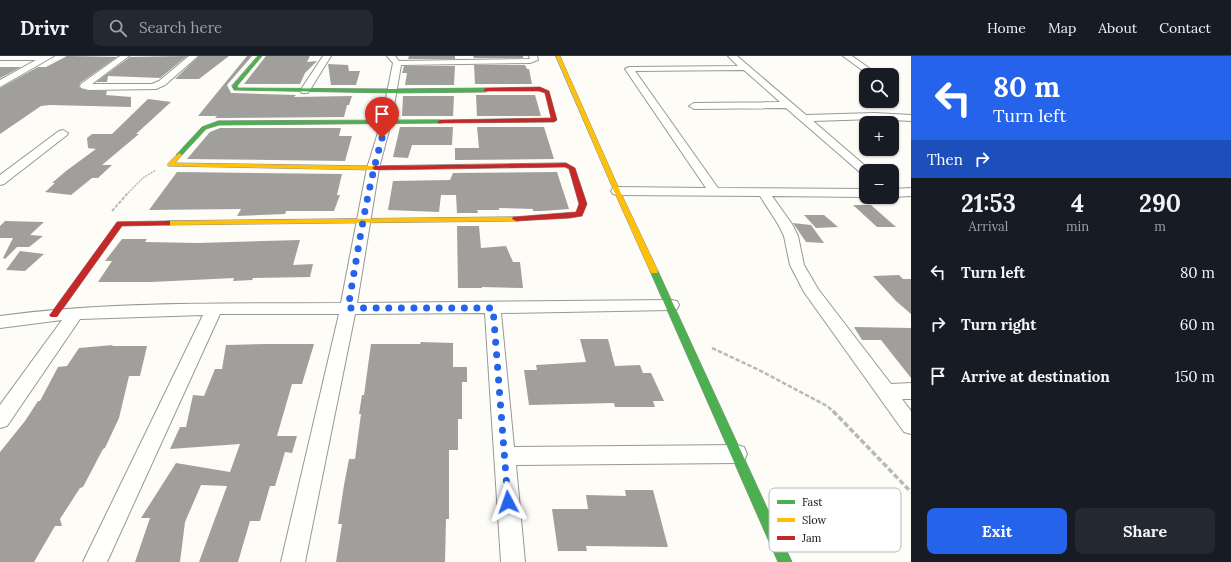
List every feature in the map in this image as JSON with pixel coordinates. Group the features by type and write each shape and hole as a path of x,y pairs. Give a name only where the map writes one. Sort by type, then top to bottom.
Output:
{"street":[{"path":"125,56 84,86 153,87 162,84 194,56"},
{"path":"170,165 204,128 211,124 554,120 547,92 540,89 304,91 236,89 234,86 260,56"},
{"path":"304,91 327,56"},
{"path":"293,562 348,308 373,168 386,123 392,91 394,59 532,61 535,59 533,56"},
{"path":"558,56 617,191 684,335 769,526"},
{"path":"732,56 859,166"},
{"path":"847,56 865,68"},
{"path":"0,58 48,57"},
{"path":"0,84 48,57"},
{"path":"715,192 629,69 745,68"},
{"path":"694,106 789,105"},
{"path":"805,118 875,116 911,118"},
{"path":"0,181 63,132"},
{"path":"54,315 120,224 517,219 570,216 579,214 583,204 572,168 566,165 373,168 170,165"},
{"path":"617,191 859,193"},
{"path":"899,193 911,192"},
{"path":"764,193 785,224 791,236 797,265 808,285 911,426"},
{"path":"0,322 54,315 214,309 670,306"},
{"path":"493,308 513,562"},
{"path":"94,562 214,309"},
{"path":"0,420 75,314"},
{"path":"886,392 911,391"},
{"path":"505,456 737,454"},
{"path":"781,552 785,562"}],"path":[{"path":"120,224 109,220 108,216 129,192 143,179 151,173 170,165"},
{"path":"684,335 759,370 827,406 842,419 911,492"}],"building":[{"path":"67,56 117,57 80,83 79,87 89,91 107,91 106,95 131,97 131,107 41,106 0,134 0,88 38,67 46,67"},
{"path":"187,56 160,78 108,76 107,82 96,82 130,57"},
{"path":"199,56 229,56 199,79 175,79"},
{"path":"247,56 252,56 227,85 231,93 296,95 294,97 352,96 349,105 347,105 344,117 215,118 217,116 198,116"},
{"path":"266,56 310,56 307,62 317,61 305,73 300,84 244,84"},
{"path":"409,56 455,56 455,59 408,59"},
{"path":"473,56 523,56 523,58 474,58"},
{"path":"328,64 348,65 349,71 360,71 356,85 331,85"},
{"path":"474,65 525,65 527,69 529,69 532,84 475,84"},
{"path":"404,66 455,66 454,85 405,85 407,73 402,73"},
{"path":"0,67 21,67 0,78"},
{"path":"476,95 535,95 541,116 477,116"},
{"path":"403,96 454,96 453,116 402,116"},
{"path":"148,99 171,102 136,134 139,134 102,165 112,165 98,178 92,178 71,195 45,192 55,183 52,183 66,171 96,149 88,148 87,138 92,134 112,134"},
{"path":"400,127 453,127 452,145 412,145 408,158 393,157"},
{"path":"477,127 544,127 554,159 455,160 455,148 479,148"},
{"path":"220,128 341,128 339,136 352,136 345,161 187,159 210,132"},
{"path":"177,172 342,174 337,195 340,195 334,211 286,211 285,214 237,216 241,209 149,210"},
{"path":"557,172 569,209 533,211 533,209 499,208 499,210 477,210 478,213 457,213 456,195 441,195 439,212 388,210 393,181 450,180 453,173"},
{"path":"853,205 871,205 896,227 877,227"},
{"path":"804,215 824,215 838,227 816,228"},
{"path":"5,221 44,222 30,235 43,236 29,247 17,247 5,259 3,258 13,238 0,238 0,226"},
{"path":"793,223 811,225 824,243 806,242"},
{"path":"457,226 479,226 481,248 506,246 513,262 520,262 523,288 458,288"},
{"path":"122,239 147,239 145,242 199,243 300,240 293,265 313,264 310,277 253,278 252,280 233,281 234,278 151,282 98,282 112,261 105,261"},
{"path":"20,251 44,254 25,271 6,270"},
{"path":"899,275 903,279 911,279 911,314 896,301 873,276"},
{"path":"854,327 911,328 911,378 881,340 862,340"},
{"path":"580,339 608,339 615,366 640,365 643,373 651,373 664,401 653,401 655,407 615,407 614,403 529,405 524,370 537,370 536,365 586,362"},
{"path":"421,342 453,343 453,367 467,367 467,382 462,382 462,419 458,419 458,450 449,450 449,519 446,519 445,562 336,562 342,524 338,524 344,485 349,459 355,459 361,414 359,414 362,395 364,395 371,344 420,344"},
{"path":"314,344 302,384 292,384 277,436 297,436 292,453 285,452 275,486 270,486 260,521 250,521 238,562 199,562 227,486 201,485 185,522 180,562 135,562 150,518 141,518 176,463 230,472 240,444 170,449 180,427 186,427 193,395 204,396 215,369 222,369 226,345"},
{"path":"113,345 112,346 147,346 140,376 129,376 119,418 105,448 103,449 83,487 80,488 60,519 62,526 55,526 34,562 0,562 0,452 25,421 38,401 40,401 58,367 67,366 79,348"},
{"path":"625,490 653,490 668,547 586,546 587,551 558,551 552,509 588,509 586,495 626,496"}],"traffic: fast":[{"path":"260,56 234,86 236,89 392,91 486,90"},
{"path":"179,155 204,128 218,123 440,122"},
{"path":"654,271 769,526"},
{"path":"780,552 785,562"}],"traffic: slow":[{"path":"558,56 654,271"},
{"path":"179,155 170,165 375,168"},
{"path":"167,223 516,219"}],"traffic: jam":[{"path":"440,122 554,120 547,92 540,89 486,90"},
{"path":"375,168 566,165 572,168 583,204 579,214 570,216 516,219"},
{"path":"54,315 120,224 167,223"}],"route":[{"path":"382,138 373,168 365,208 348,308 493,308 508,502"}]}
